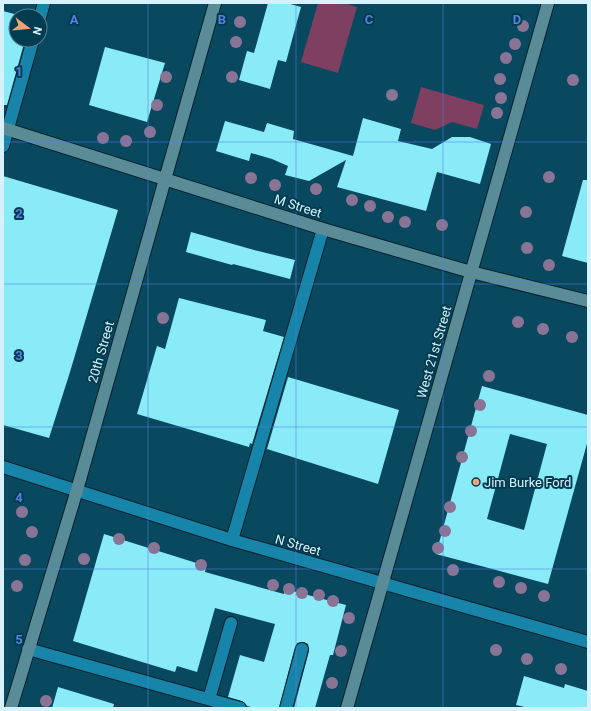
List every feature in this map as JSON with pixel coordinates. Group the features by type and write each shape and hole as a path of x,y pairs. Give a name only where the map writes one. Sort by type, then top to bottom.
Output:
{"street":[{"name":"20th Street","path":"11,708 77,490 215,3"},
{"name":"West 21st Street","path":"347,708 548,3"},
{"path":"3,146 5,128 30,48"},
{"name":"M Street","path":"5,128 323,229 471,272 588,301"},
{"path":"232,540 323,229"},
{"name":"N Street","path":"3,467 232,540 588,642"},
{"path":"209,699 231,623"},
{"path":"28,649 240,708"},
{"path":"286,708 302,649"}],"shaded area":[{"path":"3,3 588,3 588,708 3,708"},
{"path":"318,3 344,3 357,7 338,73 301,62"},
{"path":"421,87 484,105 477,129 452,122 435,130 411,123"}],"building":[{"path":"268,3 287,3 301,7 286,62 278,60 270,89 239,80 247,51 254,53"},
{"path":"3,11 8,12 8,48 23,48 7,105 3,105"},
{"path":"105,47 165,63 147,122 89,105"},
{"path":"363,118 401,129 398,141 432,149 452,137 470,137 491,144 480,184 437,172 426,211 337,187 346,160 309,181 285,175 288,166 272,159 251,153 249,161 216,151 225,121 264,132 267,123 294,131 293,139 353,156"},
{"path":"3,176 118,210 49,438 3,425"},
{"path":"583,180 588,180 588,263 562,256"},
{"path":"191,232 295,260 290,279 186,252"},
{"path":"179,298 266,320 263,331 284,337 252,444 250,443 249,447 137,414 157,346 165,349"},
{"path":"288,377 399,410 378,484 267,449"},
{"name":"Jim Burke Ford","path":"482,386 588,415 588,440 548,584 436,554","holes":["510,434 547,444 524,530 487,519"]},
{"path":"104,534 206,566 205,572 284,594 285,589 346,605 333,655 330,655 315,708 294,708 309,651 308,644 304,642 297,643 295,647 279,708 255,708 247,706 242,701 228,697 240,655 264,662 275,624 215,608 197,672 177,666 175,672 73,641"},
{"path":"524,676 564,688 565,684 588,691 588,708 529,708 516,705"},
{"path":"58,687 114,704 113,708 52,708"}],"place":[{"name":"Jim Burke Ford","path":"476,482"}]}
